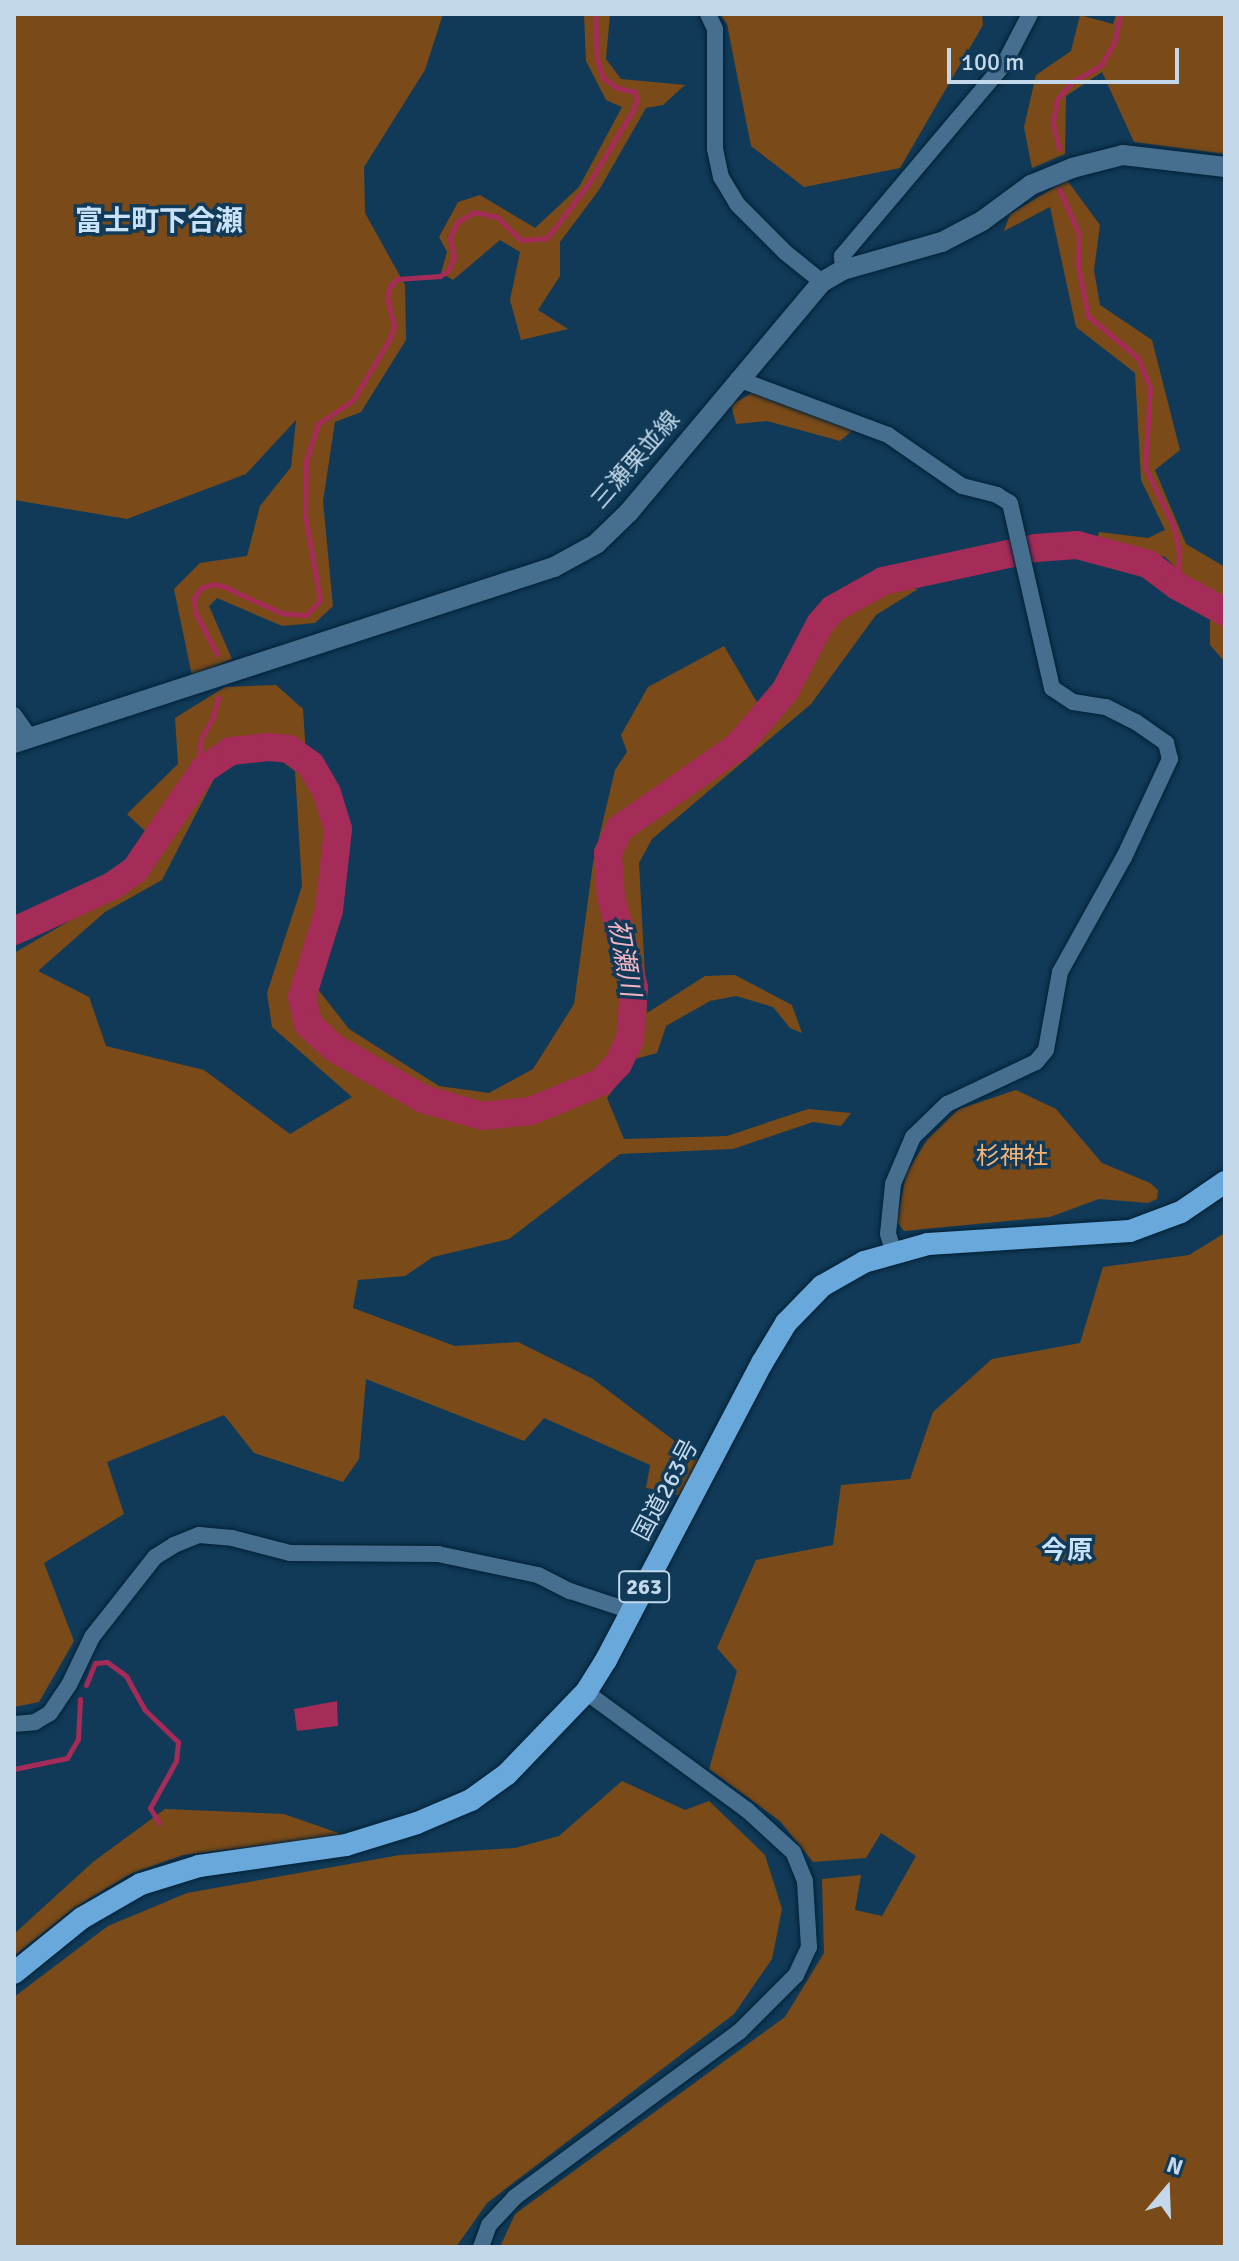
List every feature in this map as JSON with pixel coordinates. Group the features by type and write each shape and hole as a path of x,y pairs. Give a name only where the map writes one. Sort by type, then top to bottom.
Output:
{"highway":[{"name":"国道263号","path":"14,1973 82,1918 141,1884 199,1866 346,1845 417,1823 471,1800 507,1774 586,1692 762,1363 786,1323 822,1286 864,1262 928,1244 1130,1231 1181,1212 1225,1182"}],"main road":[{"name":"三瀬栗並線","path":"22,741 554,567 596,544 629,512 822,282 843,270 942,242 982,221 1031,185 1072,168 1123,155 1225,167"}],"street":[{"path":"708,14 715,29 715,149 721,177 737,204 786,253 822,282"},
{"path":"843,270 842,256 1004,64 1030,14"},
{"path":"738,379 888,435 962,486 997,495 1010,503 1052,688 1073,702 1106,707 1136,722 1166,743 1170,759 1124,857 1060,972 1046,1050 1036,1062 947,1104 913,1137 893,1184 888,1234 894,1252"},
{"path":"14,715 22,741"},
{"path":"14,1724 35,1722 50,1713 69,1685 92,1637 155,1557 199,1535 232,1538 290,1553 438,1554 538,1575 570,1591 631,1611"},
{"path":"481,2247 489,2225 515,2197 750,2022 796,1975 809,1947 805,1881 793,1852 747,1810 586,1692"}],"green space":[{"path":"14,14 443,14 425,70 364,167 365,213 405,285 406,340 361,412 335,422 323,501 333,606 315,623 282,626 217,598 209,606 232,659 192,676 174,589 200,563 247,556 260,506 291,467 296,420 246,474 127,519 14,500"},
{"path":"584,14 610,14 606,59 621,79 685,85 663,105 646,108 599,190 560,242 560,276 538,310 568,329 521,340 510,300 520,252 500,240 453,280 441,273 447,252 439,237 458,202 480,195 535,228 579,187 622,107 606,100 586,61"},
{"path":"720,14 982,14 983,25 900,168 804,187 751,146 727,24"},
{"path":"1116,14 1225,14 1225,154 1134,142 1102,72 1066,96 1065,154 1032,168 1024,127 1036,75 1071,51 1080,15 1113,24"},
{"path":"1067,180 1100,225 1094,270 1100,305 1152,340 1180,450 1155,470 1186,544 1225,567 1225,662 1210,645 1210,619 1215,596 1188,580 1165,557 1097,539 1099,532 1148,538 1165,530 1141,480 1135,373 1076,327 1050,207 1004,231 1010,214"},
{"path":"752,393 853,430 840,441 767,421 736,424 731,405"},
{"path":"886,587 918,589 876,615 811,704 652,839 639,863 647,1013 705,976 735,975 792,1005 802,1033 790,1028 773,1007 736,996 710,1001 666,1026 657,1053 635,1059 607,1098 624,1139 727,1136 808,1109 851,1113 841,1126 813,1122 733,1149 620,1154 509,1239 433,1257 405,1276 358,1280 353,1308 455,1346 518,1342 593,1379 701,1461 681,1496 646,1488 650,1465 544,1418 524,1441 366,1379 359,1459 343,1482 254,1453 224,1415 107,1462 124,1514 44,1563 74,1641 39,1702 14,1707 14,953 147,876 161,846 127,814 178,764 175,718 225,687 276,685 303,709 306,754 342,845 326,940 313,983 349,1029 439,1086 489,1093 533,1069 574,1004 593,863 615,770 627,752 621,735 648,687 724,646 758,704 774,714 816,661 838,614","holes":["244,758 279,759 295,771 302,886 267,993 272,1027 352,1097 290,1134 204,1070 106,1046 89,997 38,971 105,912 162,880 216,775"]},
{"name":"杉神社","path":"1016,1090 1056,1109 1102,1163 1150,1183 1158,1190 1157,1199 1148,1203 1099,1199 1050,1217 904,1231 897,1222 906,1174 927,1140 959,1109"},
{"path":"1225,1233 1225,2247 500,2247 515,2214 785,2017 824,1953 822,1879 861,1875 855,1910 882,1916 916,1856 881,1833 866,1858 813,1862 780,1821 709,1769 737,1671 717,1648 756,1560 833,1545 841,1485 910,1479 933,1412 992,1359 1080,1343 1103,1267 1189,1255"},
{"path":"622,1781 685,1810 709,1801 765,1855 782,1909 772,1959 734,2014 487,2203 456,2247 14,2247 14,1997 108,1926 187,1893 400,1855 515,1848 559,1836"},
{"path":"165,1809 284,1814 344,1835 183,1855 130,1874 74,1908 14,1956 14,1934 93,1862"}],"shaded area":[{"path":"337,1701 338,1726 297,1731 294,1709"}],"waterway":[{"path":"217,654 195,612 194,598 201,588 213,584 225,587 281,613 306,615 320,600 305,515 306,461 318,424 353,400 389,340 394,326 387,298 390,286 397,279 440,276 449,270 454,256 450,238 457,222 474,212 497,217 521,240 547,238 589,183 633,110 637,100 635,92 617,88 603,78 597,59 595,14"},
{"path":"1059,149 1053,122 1057,99 1072,82 1101,65 1115,41 1120,14"},
{"path":"1059,189 1079,234 1078,266 1088,316 1138,358 1150,388 1145,467 1174,527 1179,553 1177,586"},
{"name":"初瀬川","path":"14,931 112,886 135,870 204,769 231,751 268,747 289,749 311,765 327,793 338,829 329,910 302,997 308,1024 334,1048 423,1099 482,1116 531,1111 601,1082 618,1064 630,1039 634,988 611,897 608,853 619,829 737,747 785,691 820,624 833,609 883,581 1036,548 1077,545 1148,564 1177,586 1225,612"},
{"path":"204,769 199,756 201,738 213,717 218,698"},
{"path":"86,1685 95,1663 107,1662 126,1676 144,1709 178,1742 176,1761 150,1808 159,1823"},
{"path":"14,1769 67,1758 78,1739 80,1699"}],"district":[{"name":"富士町下合瀬","path":"159,221"},
{"name":"今原","path":"1067,1552"}]}
